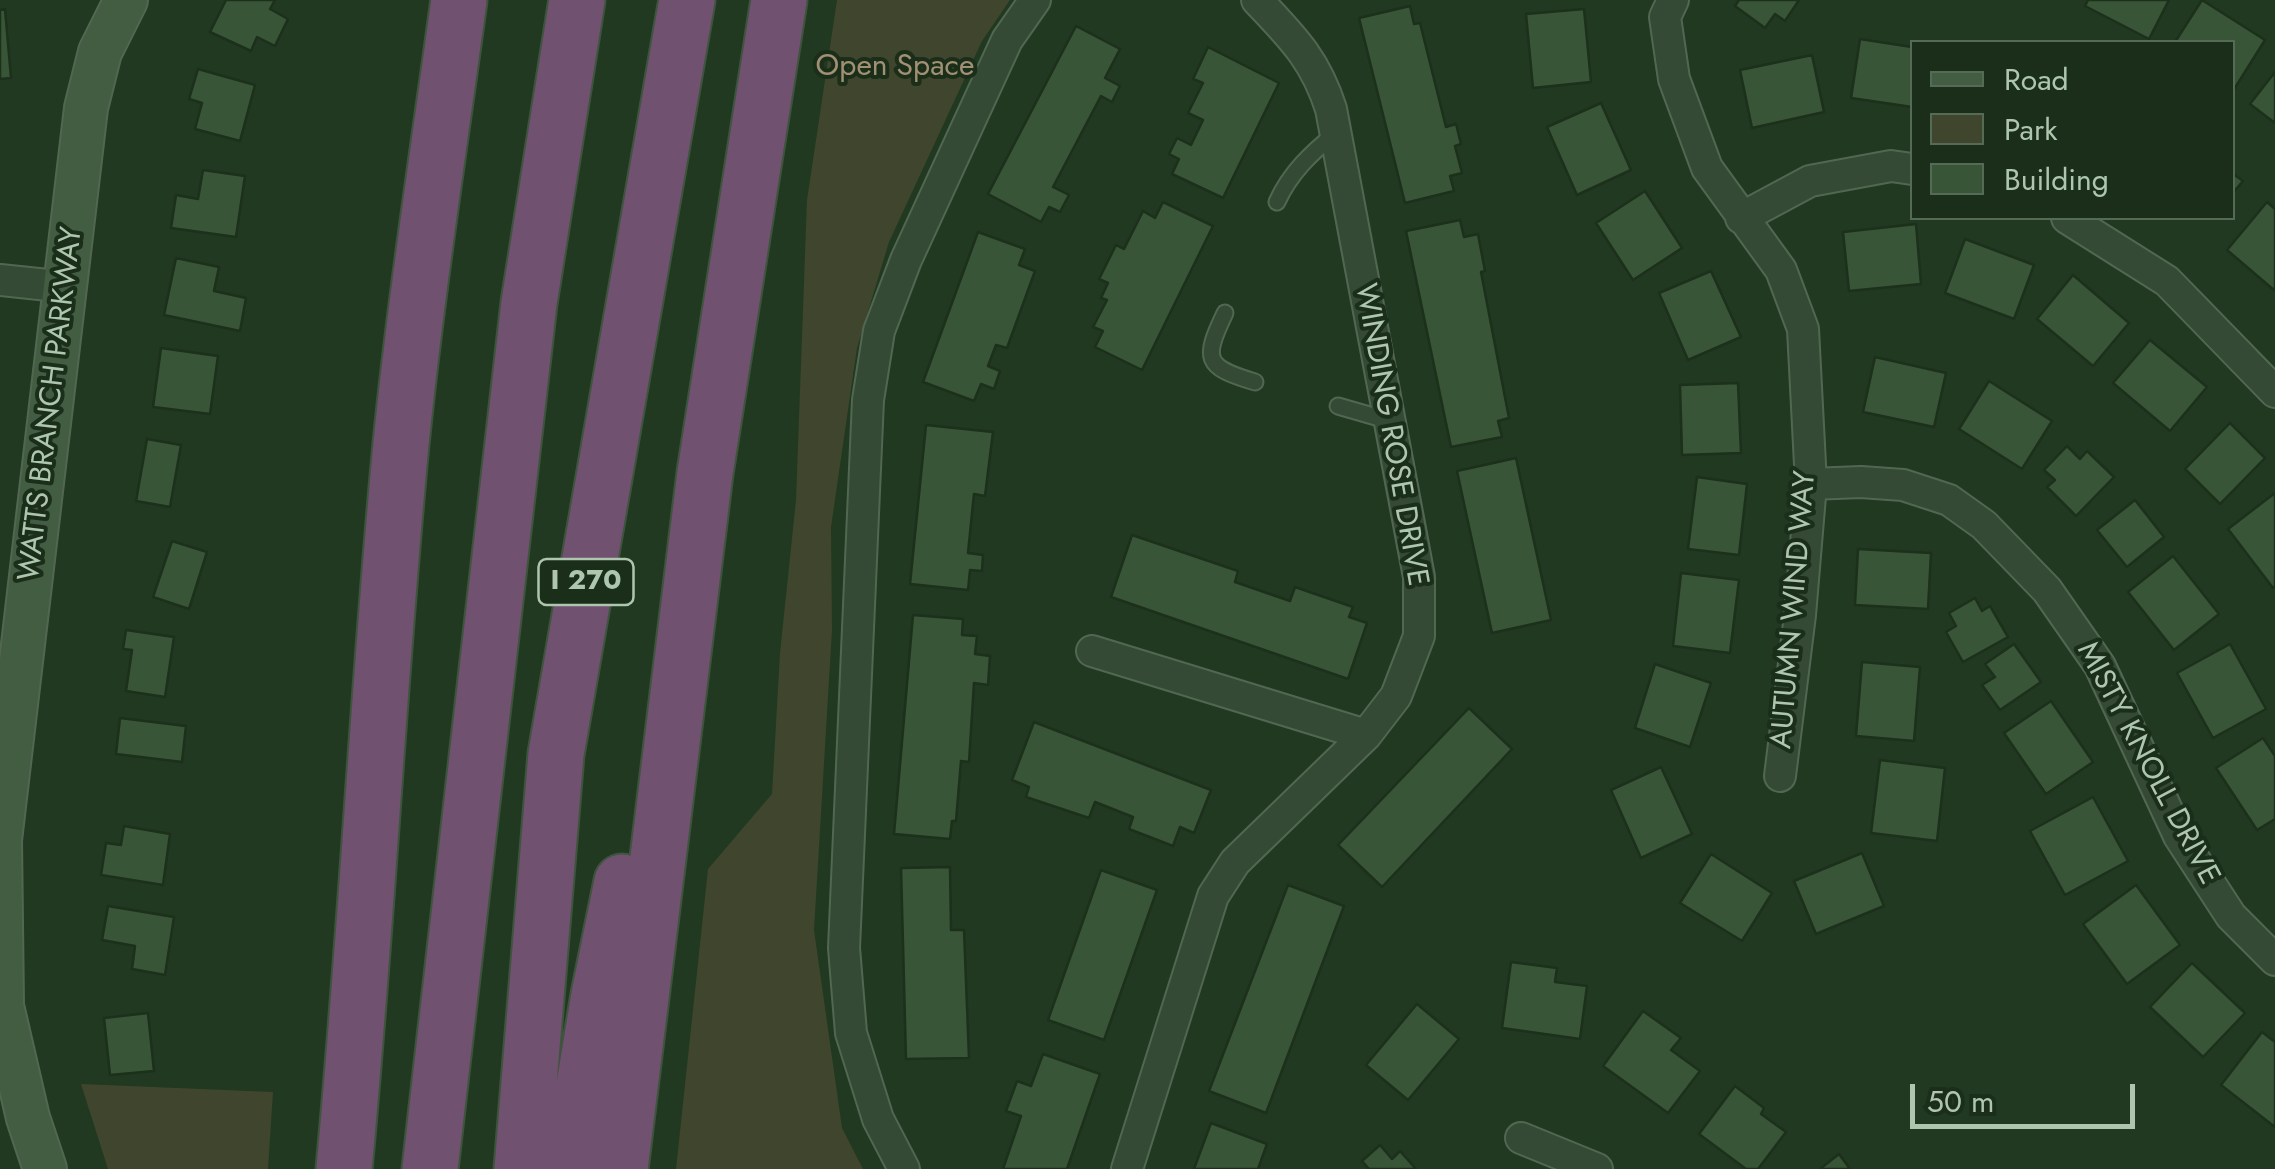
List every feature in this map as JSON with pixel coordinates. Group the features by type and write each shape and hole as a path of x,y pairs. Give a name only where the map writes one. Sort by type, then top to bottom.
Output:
{"highway":[{"path":"344,1169 401,444 459,0"},
{"path":"418,294 491,0"},
{"name":"I 270","path":"430,1169 529,303 576,0"},
{"name":"I 270","path":"522,1169 556,754 688,0"},
{"path":"620,1169 705,472 780,0"},
{"path":"570,1169 603,975 705,472"}],"street":[{"name":"WATTS BRANCH PARKWAY","path":"45,1169 28,1118 1,1006 0,840 86,108 100,52 126,0"},
{"path":"904,1169 878,1119 851,1033 844,948 868,400 879,331 906,260 1007,40 1035,0"},
{"name":"WINDING ROSE DRIVE","path":"1127,1169 1213,896 1234,862 1366,735 1396,696 1419,636 1419,577 1336,134 1320,74 1289,33 1256,0"},
{"name":"AUTUMN WIND WAY","path":"1674,0 1666,17 1674,79 1707,168 1781,270 1803,329 1810,484 1800,615 1780,776"},
{"path":"1741,218 1810,181 1891,166 1910,169"},
{"path":"2070,220 2167,281 2275,392"},
{"path":"0,280 66,287"},
{"name":"MISTY KNOLL DRIVE","path":"1810,484 1903,485 1950,500 1996,538 2047,590 2100,666 2179,836 2231,916 2275,960"},
{"path":"1092,651 1366,735"},
{"path":"1521,1138 1597,1169"}],"lane":[{"path":"1277,202 1284,185 1312,152 1336,134"},
{"path":"1225,313 1209,346 1210,359 1220,370 1255,382"},
{"path":"1338,406 1390,420"}],"green space":[{"name":"Open Space","path":"837,0 1010,0 982,41 889,242 857,348 831,527 832,630 814,930 842,1128 863,1169 676,1169 708,869 772,794 780,653 796,500 807,200"},
{"path":"81,1084 273,1092 268,1169 108,1169"}],"building":[{"path":"226,0 275,0 270,9 288,19 275,46 257,37 251,51 210,32"},
{"path":"1739,0 1799,0 1785,21 1775,14 1765,28 1735,6"},
{"path":"2088,0 2169,0 2149,39 2085,6"},
{"path":"2202,0 2265,40 2235,88 2235,40 2176,40"},
{"path":"1410,6 1414,24 1420,23 1446,127 1456,124 1461,144 1455,146 1462,173 1450,176 1454,191 1405,203 1359,18"},
{"path":"5,9 11,78 0,79 0,10"},
{"path":"1584,9 1591,82 1533,88 1526,14"},
{"path":"1076,26 1120,49 1105,78 1120,86 1112,102 1101,96 1053,187 1069,195 1060,212 1049,207 1041,222 988,194"},
{"path":"1860,39 1910,47 1910,107 1851,98"},
{"path":"1208,47 1279,83 1223,198 1172,174 1179,159 1169,154 1177,138 1191,145 1203,120 1188,113 1203,83 1193,79"},
{"path":"1812,55 1824,112 1752,128 1740,70"},
{"path":"198,69 255,85 240,141 195,129 202,103 189,99"},
{"path":"2275,72 2275,123 2250,104"},
{"path":"1601,103 1631,170 1577,195 1547,127"},
{"path":"203,170 245,176 236,237 171,228 176,195 198,199"},
{"path":"1645,191 1682,248 1633,280 1596,223"},
{"path":"1163,202 1213,226 1142,370 1095,347 1103,331 1093,327 1107,300 1101,298 1108,283 1099,279 1116,245 1124,249 1143,211 1155,218"},
{"path":"2267,202 2275,209 2275,291 2227,250"},
{"path":"1460,220 1464,237 1478,234 1485,271 1481,272 1509,418 1498,421 1502,437 1451,447 1406,231"},
{"path":"1916,224 1921,284 1849,291 1843,232"},
{"path":"978,232 1025,249 1019,265 1035,271 1007,348 996,345 988,366 1000,371 994,389 981,384 974,401 923,382"},
{"path":"1965,239 2034,265 2014,319 1945,293"},
{"path":"176,258 219,267 214,291 246,298 240,331 164,315"},
{"path":"1711,271 1741,337 1688,360 1659,293"},
{"path":"2073,275 2129,323 2093,366 2037,319"},
{"path":"2150,340 2207,387 2170,431 2113,383"},
{"path":"161,348 218,356 210,414 153,407"},
{"path":"1875,357 1946,373 1934,427 1863,412"},
{"path":"1989,381 2052,421 2022,469 1959,429"},
{"path":"1738,383 1741,453 1682,455 1680,385"},
{"path":"2230,423 2265,458 2220,504 2185,469"},
{"path":"926,425 993,432 985,496 974,494 968,553 983,555 982,571 970,570 968,590 910,584"},
{"path":"147,439 181,445 170,507 136,501"},
{"path":"2067,446 2080,459 2087,451 2114,477 2076,516 2047,487 2055,480 2044,470"},
{"path":"1516,458 1551,620 1492,633 1457,471"},
{"path":"1697,477 1747,484 1739,555 1688,549"},
{"path":"2275,493 2275,586 2273,588 2228,529"},
{"path":"2135,500 2164,537 2127,567 2097,530"},
{"path":"1132,535 1238,571 1235,582 1290,601 1295,587 1353,607 1349,617 1367,623 1348,679 1111,597"},
{"path":"172,541 207,552 189,609 153,597"},
{"path":"1858,549 1931,553 1928,609 1855,605"},
{"path":"2173,556 2219,614 2174,650 2128,592"},
{"path":"1681,573 1739,580 1730,653 1673,646"},
{"path":"1975,598 1982,611 1990,606 2008,637 1963,662 1946,632 1956,626 1949,613"},
{"path":"913,615 963,619 962,635 977,636 975,654 990,656 988,685 974,683 969,762 961,761 956,821 952,821 950,839 894,834"},
{"path":"126,630 174,637 165,697 126,691 132,650 123,649"},
{"path":"2014,644 2041,682 2000,710 1982,685 1995,677 1985,664"},
{"path":"2230,644 2266,709 2213,738 2177,673"},
{"path":"1862,662 1920,667 1914,741 1856,736"},
{"path":"1655,664 1711,683 1690,747 1635,728"},
{"path":"2051,701 2093,762 2046,794 2004,733"},
{"path":"1469,708 1512,749 1382,887 1338,845"},
{"path":"120,718 186,726 182,762 116,754"},
{"path":"1034,722 1211,790 1194,833 1180,827 1173,846 1129,829 1133,817 1095,802 1089,818 1026,797 1029,787 1012,780"},
{"path":"2263,738 2275,756 2275,819 2257,830 2216,768"},
{"path":"1880,760 1945,768 1937,841 1871,833"},
{"path":"1661,767 1692,834 1641,858 1611,790"},
{"path":"2093,797 2128,861 2065,895 2030,831"},
{"path":"124,826 170,834 163,885 101,875 106,843 121,845"},
{"path":"1862,853 1884,906 1816,934 1794,881"},
{"path":"1711,854 1772,893 1742,941 1680,903"},
{"path":"950,867 951,930 964,930 969,1058 906,1059 901,868"},
{"path":"1101,870 1157,890 1104,1040 1048,1020"},
{"path":"1288,885 1344,906 1266,1113 1209,1091"},
{"path":"2136,885 2180,945 2127,984 2083,924"},
{"path":"108,906 174,917 165,975 132,969 135,946 102,940"},
{"path":"1511,962 1557,968 1555,982 1587,986 1580,1039 1502,1028"},
{"path":"2192,963 2245,1013 2203,1057 2150,1007"},
{"path":"1417,1004 1459,1039 1408,1100 1366,1065"},
{"path":"1643,1011 1681,1038 1671,1050 1700,1071 1668,1113 1603,1066"},
{"path":"148,1013 154,1071 110,1075 104,1018"},
{"path":"2262,1032 2275,1042 2275,1127 2221,1085"},
{"path":"1043,1054 1100,1074 1067,1169 1003,1169 1021,1116 1006,1111 1017,1081 1031,1086"},
{"path":"1735,1086 1764,1108 1761,1114 1786,1132 1758,1169 1746,1169 1699,1134"},
{"path":"1211,1123 1267,1144 1258,1169 1194,1169"},
{"path":"1380,1145 1392,1159 1400,1151 1416,1169 1369,1169 1362,1161"},
{"path":"1839,1154 1850,1169 1820,1169"}]}
